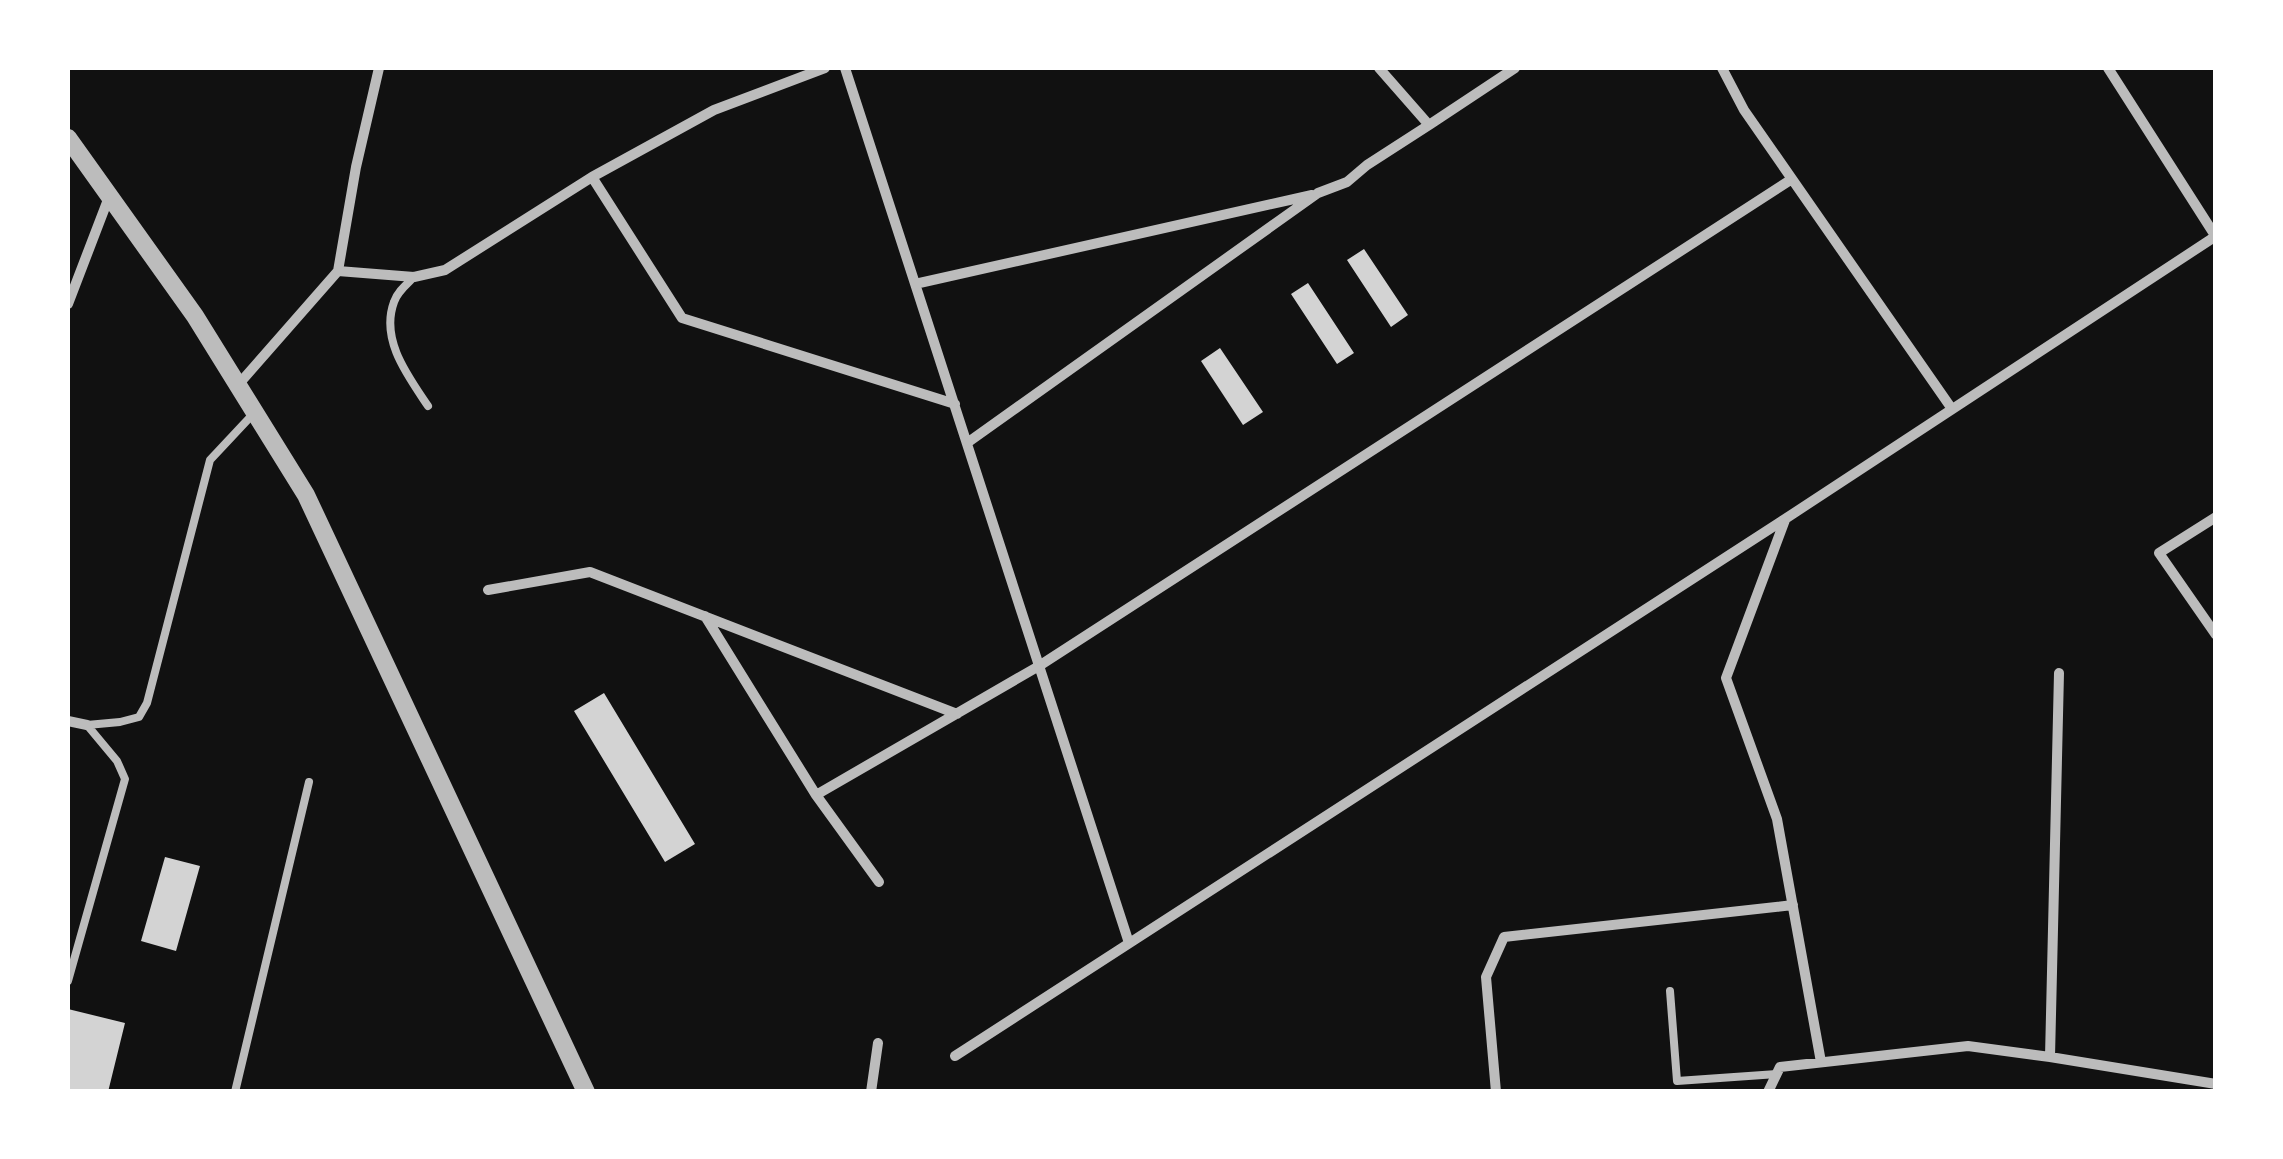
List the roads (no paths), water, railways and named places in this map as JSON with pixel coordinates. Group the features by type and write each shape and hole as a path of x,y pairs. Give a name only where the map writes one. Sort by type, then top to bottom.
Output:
{"street":[{"path":"238,385 338,271 379,68"},
{"path":"338,271 414,277 445,270 592,177 714,110 824,68"},
{"path":"845,68 1129,943"},
{"path":"1379,68 1429,125"},
{"path":"915,284 1318,193 1347,182 1366,165 1516,68"},
{"path":"1722,68 1744,110 1952,409"},
{"path":"955,1056 2215,237 2108,68"},
{"path":"68,138 195,316 306,495 586,1092"},
{"path":"592,177 682,318 955,404"},
{"path":"816,795 1039,666 1792,180"},
{"path":"967,443 1318,193"},
{"path":"68,304 110,196"},
{"path":"2216,517 2159,553 2216,635"},
{"path":"1785,519 1726,678 1777,819 1821,1062"},
{"path":"488,590 590,572 957,714"},
{"path":"705,616 816,795 879,882"},
{"path":"2050,1057 2060,673"},
{"path":"68,721 88,724"},
{"path":"1496,1092 1486,977 1504,937 1793,904"},
{"path":"871,1092 878,1043"},
{"path":"1768,1092 1780,1067 1968,1046 2216,1084"},
{"path":"2180,1092 2182,1078"}],"lane":[{"path":"414,277 394,302 390,321 399,363 428,406"},
{"path":"88,724 139,717 147,703 210,460 255,412"},
{"path":"68,980 124,779 118,761 88,724"},
{"path":"235,1092 309,782"},
{"path":"1670,991 1677,1081 1777,1074"}]}
